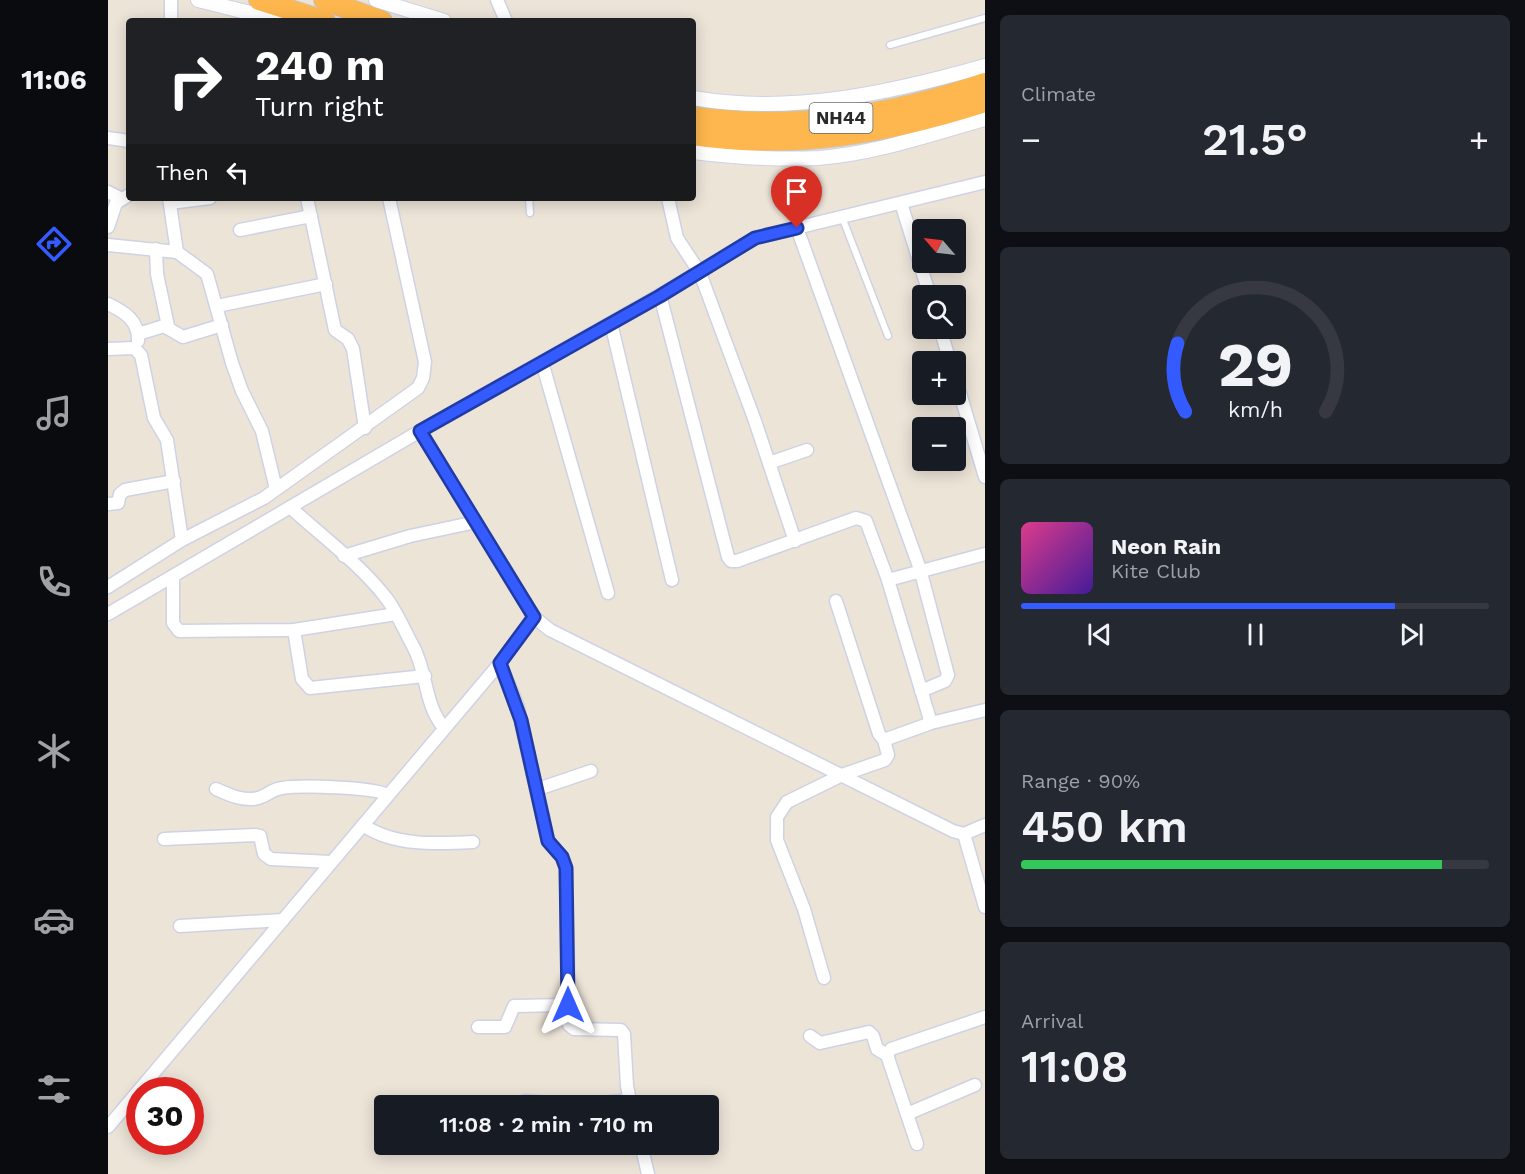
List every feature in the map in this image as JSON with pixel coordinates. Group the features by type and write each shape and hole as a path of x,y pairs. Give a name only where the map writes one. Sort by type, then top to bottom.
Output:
{"highway":[{"path":"259,0 316,18"},
{"path":"324,0 374,18"},
{"name":"NH44","path":"696,117 731,122 811,123 880,111 985,83"},
{"name":"NH44","path":"696,135 735,141 814,141 851,136 947,115 985,102"}],"street":[{"path":"171,0 171,18"},
{"path":"198,0 270,18"},
{"path":"376,0 434,18"},
{"path":"497,0 505,18"},
{"path":"696,98 767,104 810,103 900,88 985,66"},
{"path":"696,152 770,158 819,158 903,142 985,119"},
{"path":"108,138 126,141"},
{"path":"108,614 420,431 660,296 697,270 755,238 985,182"},
{"path":"108,192 125,196"},
{"path":"108,227 114,207 125,196"},
{"path":"169,201 177,252"},
{"path":"308,201 335,330 348,339 353,349 365,428"},
{"path":"108,587 182,540 276,489 407,398 423,378 425,362 390,201"},
{"path":"669,201 677,237 697,270 769,463 795,541"},
{"path":"901,203 927,285"},
{"path":"240,230 311,216"},
{"path":"797,228 920,569 948,675 945,681 921,691"},
{"path":"108,244 177,252 207,274 242,391 262,431 276,489"},
{"path":"156,249 158,284 168,326 183,337 222,325"},
{"path":"217,306 326,284"},
{"path":"660,296 728,557 731,561 737,561 861,518 869,526 888,580 931,723"},
{"path":"108,303 133,319 138,334 137,350 141,355 154,417 167,440 182,540"},
{"path":"611,323 672,580"},
{"path":"138,334 168,326"},
{"path":"108,349 137,350"},
{"path":"542,362 608,593"},
{"path":"963,405 985,477"},
{"path":"420,431 534,617 559,635 953,831 964,834 985,825"},
{"path":"769,463 807,450"},
{"path":"108,504 118,503 120,494 125,490 174,481"},
{"path":"291,508 375,584 396,614 425,676 431,711 444,728"},
{"path":"344,556 410,536 476,522"},
{"path":"888,580 920,569 985,554"},
{"path":"173,576 173,623 179,631 294,630 396,614"},
{"path":"824,978 804,909 777,840 776,825 781,809 787,802 842,776 888,758 884,740 879,734 836,601"},
{"path":"108,1126 500,663 534,617"},
{"path":"294,630 302,679 310,688 425,676"},
{"path":"500,663 517,704 548,841 562,857 566,868 568,1005 571,1028 618,1028 624,1034 629,1095"},
{"path":"884,740 931,723 985,710"},
{"path":"538,789 591,771"},
{"path":"216,789 232,796 253,798 279,788 292,787 367,789 388,795"},
{"path":"363,825 379,835 397,839 447,844 473,842"},
{"path":"964,834 985,908"},
{"path":"164,839 258,835 264,854 271,859 331,862"},
{"path":"180,926 283,920"},
{"path":"478,1027 505,1028 514,1006 568,1005"},
{"path":"887,1055 891,1049 985,1017"},
{"path":"810,1036 820,1043 869,1032 873,1036 877,1049 887,1055 917,1144"},
{"path":"907,1114 975,1085"},
{"path":"644,1155 648,1174"}],"lane":[{"path":"890,45 985,18"},
{"path":"529,201 530,213"},
{"path":"842,217 888,336"}],"route":[{"path":"568,1005 565,862 548,841 537,782 517,704 500,663 534,617 420,431 700,273 755,238 797,228"}]}
